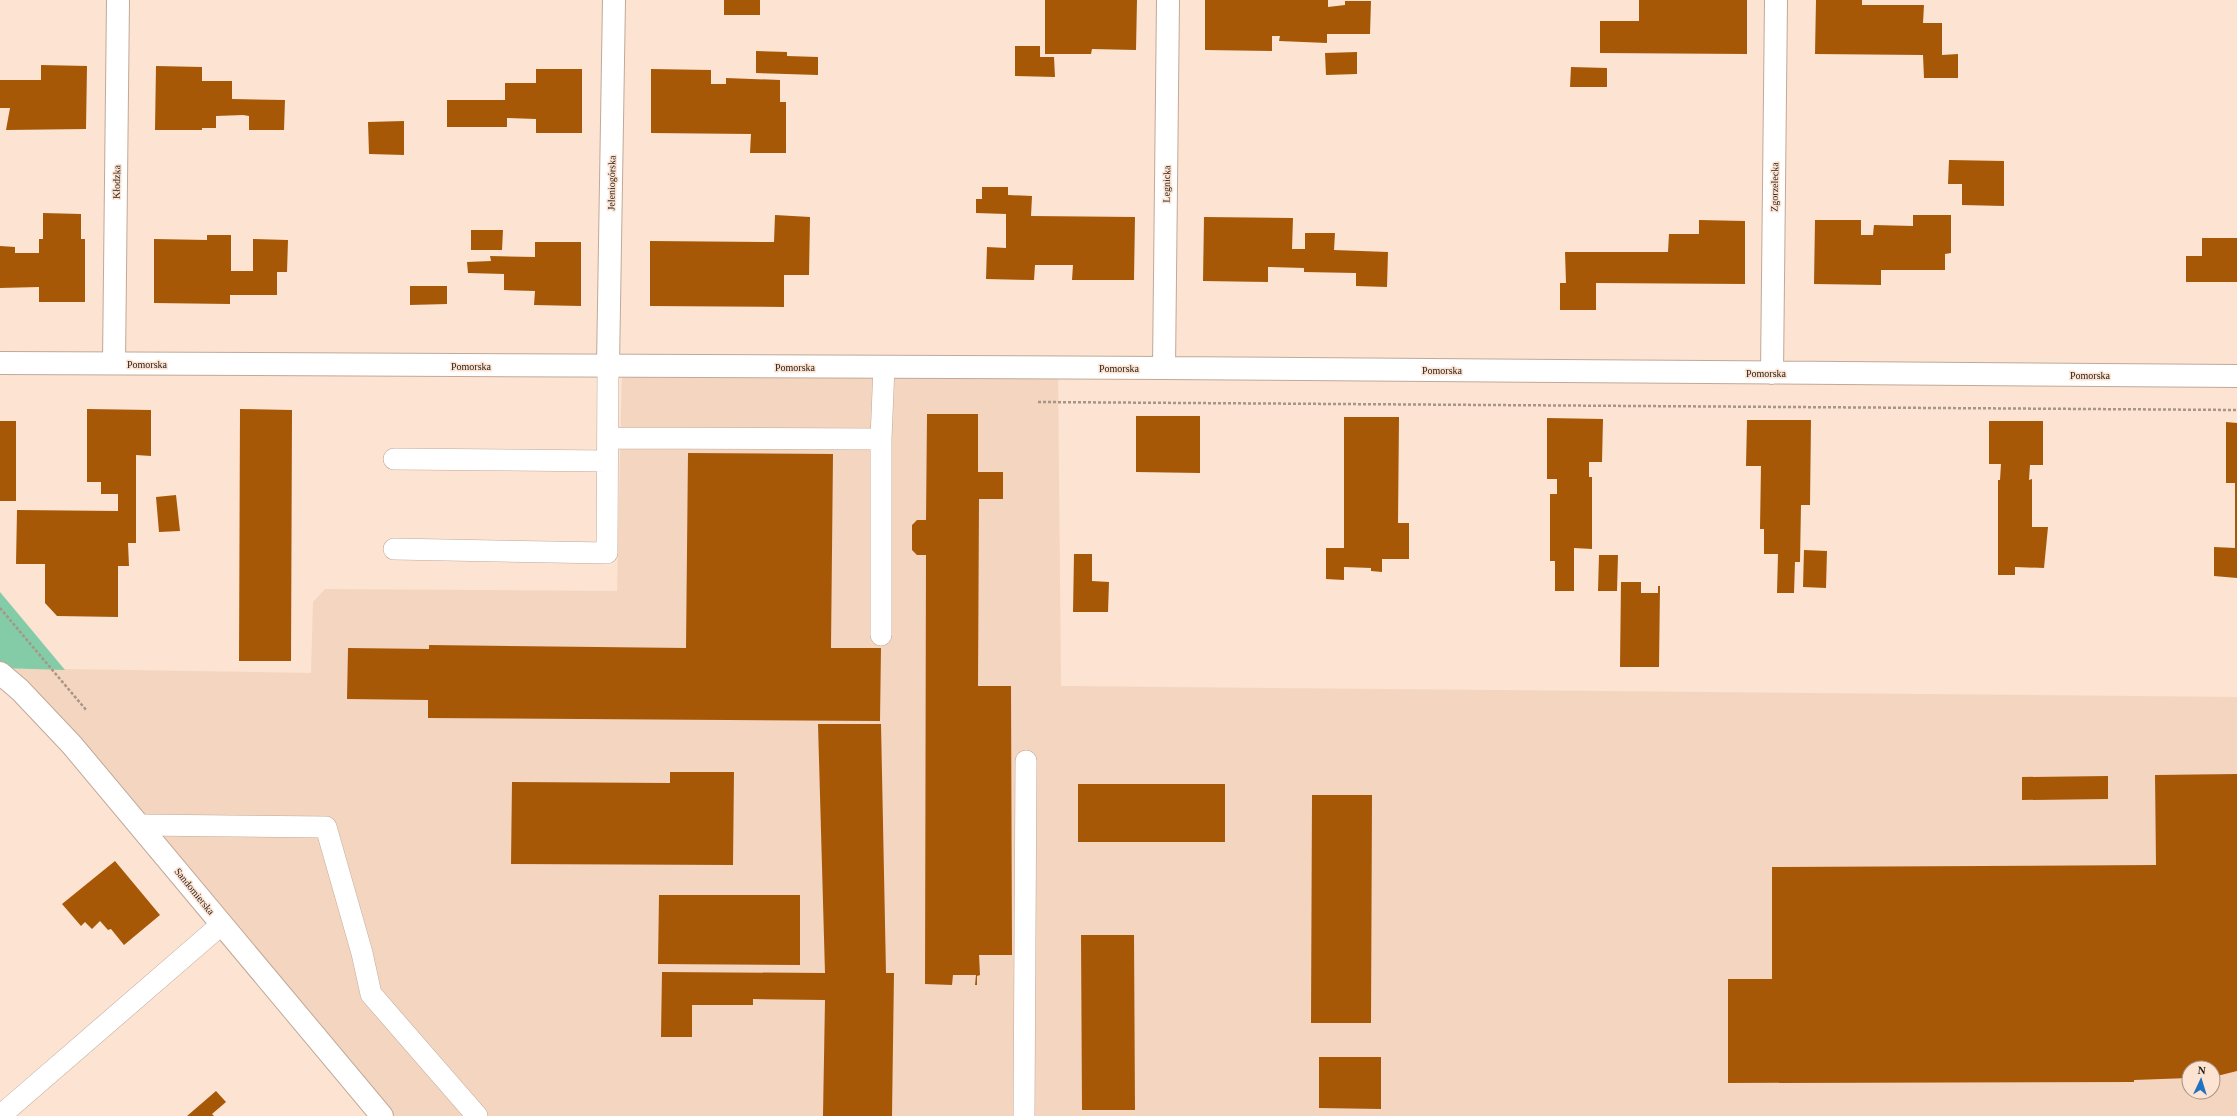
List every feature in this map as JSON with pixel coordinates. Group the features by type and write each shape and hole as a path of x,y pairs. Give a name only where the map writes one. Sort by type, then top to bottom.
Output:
{"street":[{"name":"Kłodzka","path":"114,363 118,0"},
{"name":"Jeleniogórska","path":"608,366 614,0"},
{"name":"Legnicka","path":"1164,368 1168,0"},
{"name":"Zgorzelecka","path":"1772,373 1776,0"},
{"name":"Pomorska","path":"0,363 1164,368 2237,376"},
{"name":"Sandomierska","path":"0,673 20,690 72,745 382,1116"}],"lane":[{"path":"394,549 607,553 608,366"},
{"path":"881,635 881,440 884,367"},
{"path":"608,438 881,440"},
{"path":"394,459 607,461"},
{"path":"1024,1116 1026,761"},
{"path":"140,825 326,827 362,953 371,994 477,1116"},
{"path":"0,1116 222,924"}],"path":[{"path":"1034,402 2237,410"},
{"path":"0,608 89,714"}],"shaded area":[{"path":"622,366 1058,368 1061,686 2237,697 2237,1116 382,1116 0,668 311,673 313,602 325,589 617,591"}],"green space":[{"path":"0,592 65,670 0,668"}],"building":[{"path":"724,0 760,0 760,15 724,15"},
{"path":"1045,0 1137,0 1136,50 1092,49 1091,54 1045,54"},
{"path":"1205,0 1328,0 1328,7 1345,5 1345,1 1371,1 1370,34 1327,34 1327,43 1279,41 1280,36 1272,36 1272,51 1205,50"},
{"path":"1639,0 1747,0 1747,54 1600,53 1600,21 1639,21"},
{"path":"1816,0 1862,0 1862,5 1924,5 1923,23 1942,23 1942,55 1958,54 1958,78 1924,78 1923,55 1815,54"},
{"path":"1015,46 1040,46 1040,57 1054,57 1055,77 1015,76"},
{"path":"756,51 787,52 787,56 818,57 818,75 756,73"},
{"path":"1357,52 1357,74 1326,75 1325,53"},
{"path":"41,65 87,66 86,129 6,130 10,108 0,108 0,80 41,80"},
{"path":"156,66 202,67 202,81 232,81 232,99 285,100 284,130 249,130 249,116 243,115 216,116 216,128 202,128 202,130 155,130"},
{"path":"1571,67 1607,68 1607,87 1570,87"},
{"path":"536,69 582,69 582,133 536,133 536,119 507,118 507,127 447,127 447,100 505,100 505,83 536,83"},
{"path":"651,69 711,70 711,84 726,84 726,78 780,80 780,102 786,102 786,153 750,153 751,134 651,133"},
{"path":"404,121 404,155 369,154 368,122"},
{"path":"1949,160 2004,161 2004,206 1962,205 1962,184 1948,184"},
{"path":"982,187 1008,187 1008,195 1032,196 1031,216 1135,217 1134,280 1072,280 1073,265 1035,265 1034,280 986,279 987,247 1006,248 1006,214 976,213 976,199 982,199"},
{"path":"43,213 81,214 81,239 85,239 85,302 39,302 39,287 0,288 0,246 15,247 15,253 39,253 39,239 43,239"},
{"path":"775,215 810,217 809,275 784,275 784,307 650,306 650,241 774,242"},
{"path":"1913,215 1951,215 1951,253 1945,254 1945,270 1881,270 1881,285 1814,284 1815,220 1861,220 1861,235 1873,235 1874,225 1913,226"},
{"path":"1204,217 1293,218 1292,249 1305,249 1305,233 1335,233 1334,250 1388,252 1387,287 1356,286 1356,273 1304,272 1304,268 1268,267 1268,282 1203,281"},
{"path":"1699,220 1745,221 1745,284 1596,283 1596,310 1560,310 1560,283 1566,283 1565,252 1668,252 1669,234 1699,234"},
{"path":"471,230 503,230 502,250 471,250"},
{"path":"207,235 231,235 231,271 253,271 253,239 288,240 287,272 277,272 277,295 230,295 230,304 154,303 154,239 207,240"},
{"path":"2202,238 2237,238 2237,282 2186,282 2186,256 2202,256"},
{"path":"535,242 581,242 581,306 534,305 535,291 504,290 504,274 468,273 467,262 491,261 490,256 535,257"},
{"path":"410,286 447,286 447,304 410,305"},
{"path":"87,409 151,410 151,456 136,455 136,543 128,543 129,566 118,566 118,617 57,616 45,603 45,564 16,564 17,510 118,511 118,494 101,494 101,482 87,482"},
{"path":"240,409 292,410 291,661 239,661"},
{"path":"927,414 978,414 978,472 1003,472 1003,499 979,499 978,686 1011,686 1012,955 979,955 980,975 977,976 977,985 975,985 976,975 953,975 952,985 925,984 926,555 917,555 912,550 912,525 917,520 926,520"},
{"path":"1136,416 1200,416 1200,473 1136,472"},
{"path":"1344,417 1399,417 1398,523 1409,523 1409,559 1382,559 1382,572 1371,571 1371,568 1344,567 1344,580 1326,579 1326,548 1344,548"},
{"path":"1547,418 1603,419 1602,462 1589,462 1589,477 1592,477 1592,549 1574,548 1574,591 1555,591 1555,561 1550,561 1550,494 1557,494 1557,479 1547,479"},
{"path":"1747,420 1811,420 1810,505 1801,505 1800,562 1795,562 1794,593 1777,593 1778,554 1764,554 1764,529 1760,529 1761,466 1746,466"},
{"path":"0,421 16,421 16,501 0,501"},
{"path":"1989,421 2043,421 2043,465 2030,465 2029,480 2032,479 2032,527 2048,527 2044,568 2015,567 2015,575 1998,575 1998,480 2000,480 2001,464 1989,464"},
{"path":"2226,422 2237,423 2237,578 2214,576 2214,547 2235,548 2235,483 2226,483"},
{"path":"688,453 833,454 831,648 881,648 880,721 428,718 428,700 347,699 348,648 429,649 429,645 686,648"},
{"path":"176,495 180,531 159,532 156,497"},
{"path":"1804,550 1827,551 1826,588 1803,587"},
{"path":"1074,554 1092,554 1092,581 1109,582 1108,612 1073,612"},
{"path":"1599,555 1618,555 1617,591 1598,591"},
{"path":"1621,582 1641,582 1641,593 1658,593 1658,586 1660,586 1659,667 1620,667"},
{"path":"818,724 881,724 886,973 894,973 892,1116 823,1116 825,1000 753,999 753,1005 692,1005 692,1037 661,1037 662,972 825,973"},
{"path":"670,772 734,772 733,865 511,864 512,782 670,783"},
{"path":"2237,774 2237,1071 2221,1075 2221,1060 2181,1060 2181,1078 2134,1080 2134,1082 1728,1083 1728,979 1772,979 1772,867 2156,865 2155,775"},
{"path":"2108,776 2108,799 2022,800 2022,777"},
{"path":"1078,784 1225,784 1225,842 1078,842"},
{"path":"1312,795 1372,795 1371,1023 1311,1023"},
{"path":"115,861 160,915 124,945 111,929 108,930 100,921 92,929 85,922 81,926 62,904"},
{"path":"659,895 800,895 800,965 658,964"},
{"path":"1081,935 1134,935 1135,1110 1082,1110"},
{"path":"1319,1057 1381,1057 1381,1109 1319,1108"},
{"path":"216,1091 226,1102 212,1114 214,1116 187,1116"}]}
